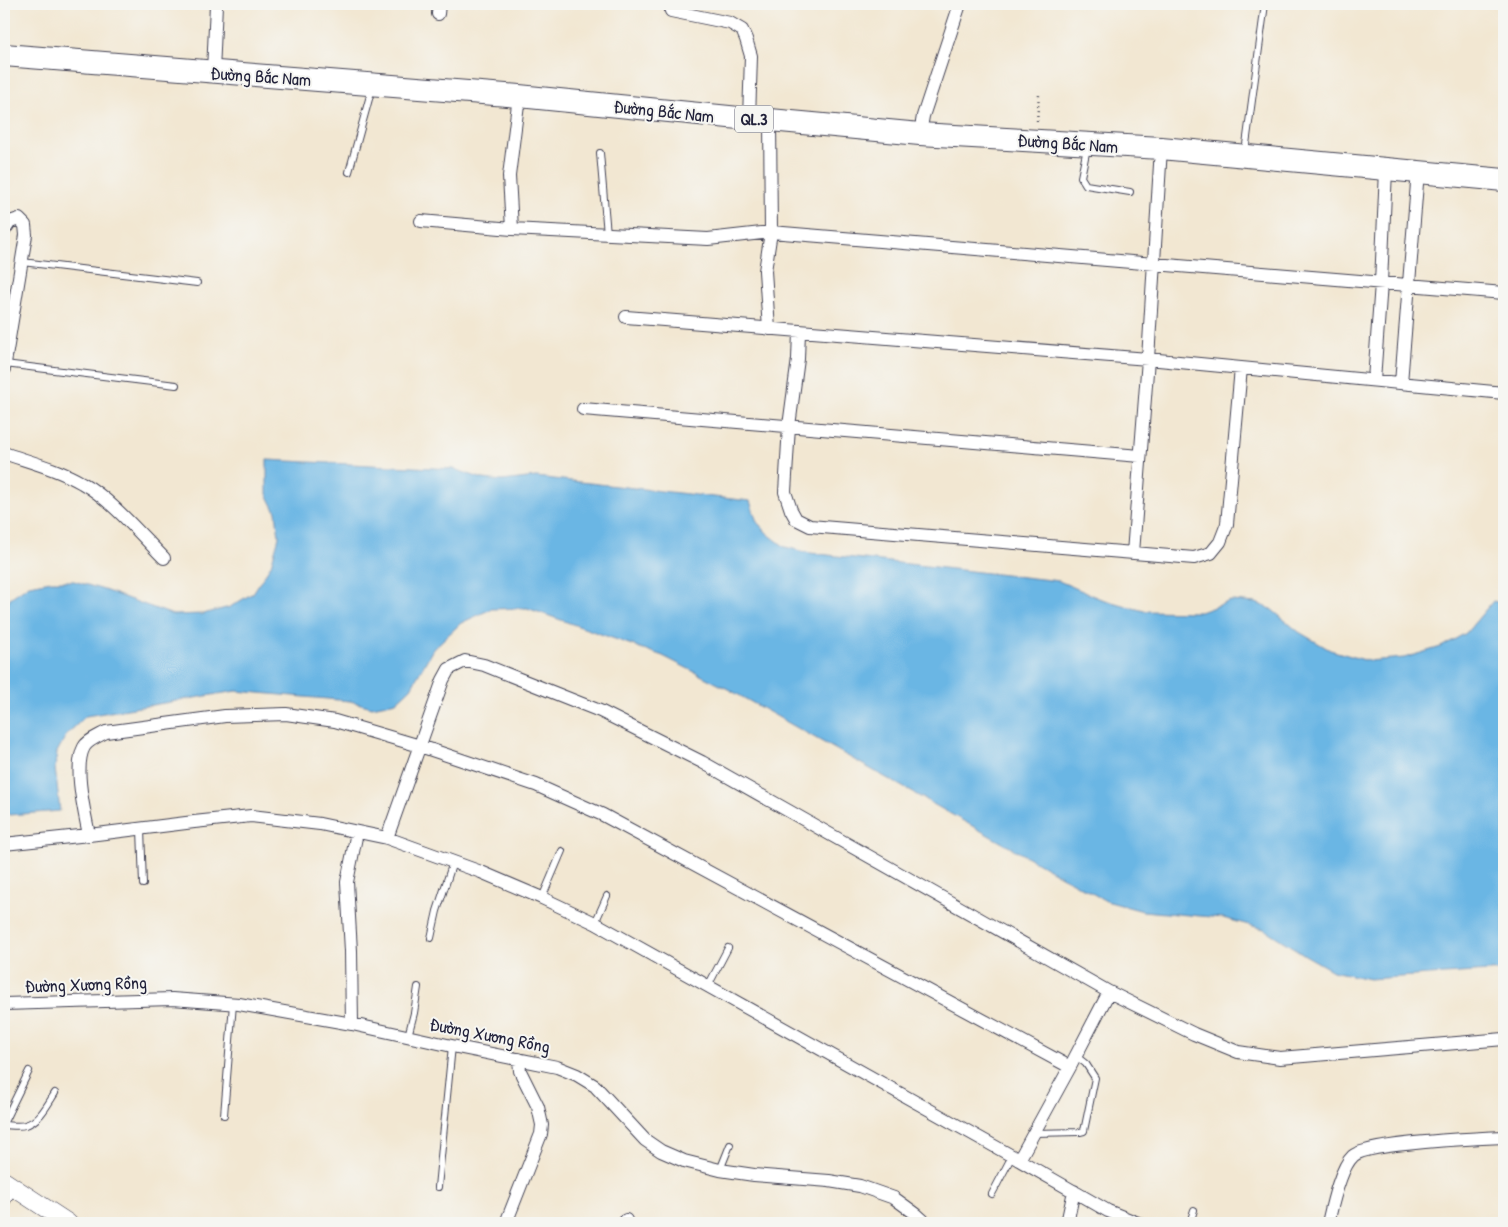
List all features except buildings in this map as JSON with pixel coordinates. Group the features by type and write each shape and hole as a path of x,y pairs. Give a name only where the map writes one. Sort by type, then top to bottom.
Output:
{"highway":[{"name":"Đường Bắc Nam","path":"4,55 520,96 920,134 1161,148 1504,180"}],"street":[{"path":"213,72 216,4"},
{"path":"920,134 923,116 960,4"},
{"path":"671,11 730,23 742,30 746,39 751,56 771,232 765,271 770,329"},
{"path":"512,229 509,176 520,96"},
{"path":"1133,553 1148,359 1152,264 1161,148"},
{"path":"1374,380 1386,170"},
{"path":"1401,383 1418,171"},
{"path":"4,231 10,222 19,220 25,225 26,235 4,366"},
{"path":"421,221 512,229 708,239 771,232 1504,293"},
{"path":"626,317 1148,359 1504,393"},
{"path":"799,332 785,492 796,519 810,526 1194,558 1211,553 1220,542 1227,524 1241,368"},
{"path":"583,409 1140,456"},
{"path":"4,453 50,468 83,483 105,499 164,558"},
{"path":"387,838 443,680 449,669 465,661 484,665 600,711 702,762 1109,992 1194,1034 1238,1052 1280,1058 1504,1039"},
{"path":"89,835 79,773 81,757 84,746 106,732 225,716 286,714 335,721 420,746 536,785 603,815 1073,1062"},
{"path":"4,844 251,816 320,824 387,838 481,872 595,923 1108,1211 1138,1223"},
{"path":"352,1024 351,951 347,882 356,832"},
{"path":"1016,1158 1034,1133 1109,992"},
{"name":"Đường Xương Rồng","path":"4,1004 172,999 233,1004 352,1024 557,1067 577,1075 595,1086 645,1140 661,1151 684,1161 720,1170 754,1175 829,1181 860,1186 894,1198 926,1223"},
{"path":"506,1223 541,1134 542,1125 538,1107 520,1071 519,1059"},
{"path":"1328,1223 1334,1199 1347,1164 1356,1153 1384,1147 1461,1139 1504,1137"},
{"path":"9,1185 68,1223"},
{"path":"1067,1223 1074,1191"}],"lane":[{"path":"1244,156 1265,4"},
{"path":"349,172 373,84"},
{"path":"1088,144 1081,177 1086,185 1130,192"},
{"path":"600,153 607,234"},
{"path":"22,262 197,283"},
{"path":"4,366 176,385"},
{"path":"141,829 143,884"},
{"path":"542,898 562,850"},
{"path":"431,938 437,911 453,862"},
{"path":"595,923 607,896"},
{"path":"708,986 728,948"},
{"path":"408,1036 418,987"},
{"path":"224,1115 233,1004"},
{"path":"438,1187 452,1046"},
{"path":"1034,1133 1084,1131 1095,1078 1086,1064 1073,1062"},
{"path":"29,1071 4,1124 24,1125 32,1122 39,1116 55,1093"},
{"path":"720,1170 730,1145"},
{"path":"992,1194 1016,1158"},
{"path":"4,1206 9,1185"},
{"path":"1190,1223 1194,1210"}],"path":[{"path":"1036,140 1039,95"}],"water":[{"path":"267,460 454,469 483,479 502,481 536,477 750,501 757,522 768,534 785,547 810,553 1059,581 1101,599 1144,611 1200,612 1231,601 1256,603 1271,609 1299,632 1330,650 1368,661 1404,658 1441,647 1466,633 1493,601 1504,604 1504,970 1369,979 1333,971 1264,929 1223,918 1143,911 1106,901 728,689 663,656 527,608 491,609 461,623 433,649 411,688 396,702 372,707 350,701 236,691 86,716 67,734 57,752 55,768 60,811 9,815 4,810 4,611 10,598 29,585 51,581 74,581 173,615 203,614 230,607 253,593 271,565 279,537 276,512 267,494"}]}
